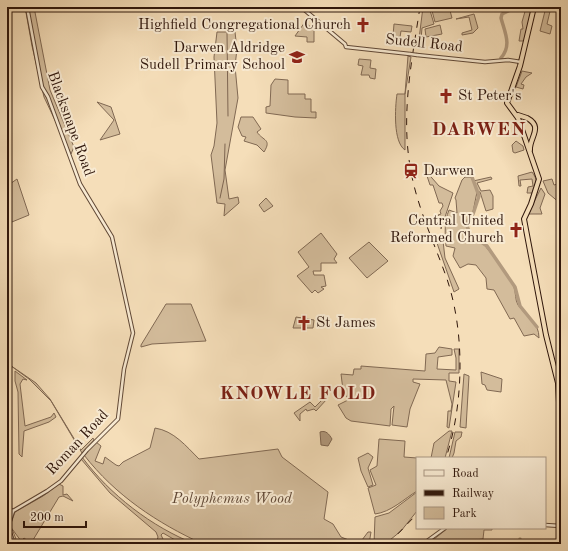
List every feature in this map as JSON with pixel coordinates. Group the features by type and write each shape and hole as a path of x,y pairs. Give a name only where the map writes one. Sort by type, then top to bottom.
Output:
{"highway":[{"path":"534,7 521,62 507,104 514,112 520,123 539,176 539,184 524,219 546,335 558,383 561,440"},
{"path":"514,112 524,117 534,125 536,131 530,146 530,152"},
{"path":"520,123 521,119 524,117"}],"street":[{"name":"Blacksnape Road","path":"27,7 42,87 48,97 80,184 113,240"},
{"name":"Sudell Road","path":"301,7 345,44 346,47 485,62 521,62"},
{"name":"Roman Road","path":"13,511 61,481 87,450 119,418 124,369 133,333 113,240"},
{"path":"7,509 13,511 8,527 14,544"},
{"path":"546,525 561,526"},
{"path":"423,544 444,529"}],"green space":[{"path":"25,7 34,7 50,90 74,147 71,154 44,97 32,46"},
{"path":"423,7 429,7 434,24 422,28 421,39 419,39"},
{"path":"431,7 449,7 452,18 435,22"},
{"path":"529,7 532,12 525,41 519,41 521,29 523,29 522,22 526,8"},
{"path":"546,7 551,7 547,24 552,26 550,34 540,31"},
{"path":"474,14 478,28 473,33 462,35 462,33 472,30 469,17 456,19"},
{"path":"305,22 314,30 314,42 307,42 307,37 295,36"},
{"path":"394,24 412,26 411,32 401,31 400,37 393,36"},
{"path":"440,25 442,34 426,37 425,29"},
{"path":"217,32 235,32 237,49 235,66 238,98 225,170 229,199 238,197 239,203 224,216 225,204 217,203 211,155 214,146 217,123 214,57"},
{"path":"408,56 411,57 405,94"},
{"path":"359,59 371,60 370,68 376,69 375,79 370,78 369,75 361,75 363,66 358,65"},
{"path":"522,71 532,73 526,77 521,84 524,85 523,89 516,87"},
{"path":"275,79 288,80 288,94 305,94 305,99 311,99 311,112 316,112 316,118 266,113 266,107 270,106 271,85"},
{"path":"397,94 405,94 405,150 398,140 395,116"},
{"path":"97,102 111,107 120,134 100,140 114,120"},
{"path":"241,117 253,117 261,129 257,132 267,142 264,152 257,145 244,141 246,137 242,136 238,127"},
{"path":"516,141 523,146 524,150 515,153 513,152 512,145"},
{"path":"425,170 439,186 453,193 441,229 441,221 438,215 441,214 440,211 443,206 442,203 439,203 433,185 430,185"},
{"path":"532,172 536,180 536,185 533,193 527,193 528,187 533,186 532,179 520,180 521,186 519,186 518,176"},
{"path":"465,177 471,177 473,181 491,177 492,179 477,183 481,191 490,190 493,196 493,209 486,211 480,192 477,192 473,212 466,222 467,227 471,234 486,247 502,267 514,287 518,305 535,324 539,333 539,338 534,334 524,336 514,318 510,319 494,290 487,289 486,278 476,265 468,264 460,268 453,256 455,248 446,246 445,228 447,214 449,210 457,213 455,198 462,180"},
{"path":"17,179 29,215 7,224 7,186"},
{"path":"552,179 554,185 561,183 561,204 548,193 543,181"},
{"path":"541,188 545,194 540,208 542,214 528,214"},
{"path":"266,198 273,206 264,212 259,205"},
{"path":"321,233 337,254 334,259 337,263 321,263 321,271 313,271 314,275 324,275 326,286 321,287 324,289 318,293 315,290 312,293 297,276 309,267 298,252"},
{"path":"440,237 443,241 445,258 459,289 454,292 437,243 437,238"},
{"path":"369,242 388,261 367,278 349,258"},
{"path":"166,304 191,304 206,341 152,344 141,347"},
{"path":"296,317 314,320 313,328 293,328"},
{"path":"439,347 452,349 452,355 438,357 437,369 456,370 454,349 459,349 459,373 449,373 449,381 456,382 449,428 447,427 448,411 451,411 452,404 446,380 413,379 413,382 420,384 410,409 407,427 392,425 394,406 391,409 390,426 351,421 346,418 338,405 348,400 343,390 341,374 353,375 354,369 361,369 361,366 425,371 426,354 435,353"},
{"path":"7,363 36,383 50,399 81,450 93,438 94,440 82,453 51,401 29,379"},
{"path":"15,371 27,380 23,379 20,384 25,426 51,417 54,413 56,417 49,422 24,431 22,457 19,454 18,392 15,381"},
{"path":"481,372 502,379 501,392 487,390 485,385 482,384"},
{"path":"464,374 469,376 466,428 460,427"},
{"path":"325,397 327,399 316,411 314,409 307,411 306,409 300,414 300,421 294,413 310,402 315,407"},
{"name":"Polyphemus Wood","path":"155,428 168,432 174,436 199,459 278,449 282,457 328,492 324,519 333,524 341,537 359,544 203,544 169,527 138,507 123,495 109,483 84,455 96,442 101,446 95,461 103,464 105,457 119,466 123,462 150,448"},
{"path":"449,431 452,431 445,457 431,457 434,443"},
{"path":"455,432 462,432 461,437 456,441 452,457 449,457"},
{"path":"379,439 405,441 404,457 416,458 416,492 392,508 375,514 368,488 376,485 370,470 377,466"},
{"path":"368,453 373,457 368,468 373,485 368,487 361,471 358,458"},
{"path":"82,457 105,484 133,508 163,529 195,544 182,544 163,533 161,535 163,539 161,544 156,544 158,537 156,532 110,493 81,459"},
{"path":"59,484 63,486 63,495 67,494 73,501 63,496 59,497 32,544 24,538 21,541 10,526 15,512 43,496"},
{"path":"416,493 416,512 401,531 385,544 374,544 375,517 389,513"},
{"path":"447,529 492,529 484,530 483,539 475,540 474,544 428,544"},
{"path":"368,532 371,532 369,544 359,544"}],"shaded area":[{"path":"320,432 327,433 332,439 328,446 321,445"}],"waterway":[{"path":"501,58 507,44 506,34 501,18 502,14 512,9"},
{"path":"227,31 228,116"},
{"path":"220,198 224,179 225,144"},
{"path":"472,177 479,196 473,214 466,223 470,234 487,246 515,287 520,306 537,327"},
{"path":"7,522 9,513"},
{"path":"10,528 12,529 18,544"},
{"path":"520,539 520,544"}],"railway":[{"path":"420,7 411,66 407,106 408,146 410,166 416,195 447,279 457,322 460,368 459,391 452,437 446,457"},
{"path":"388,544 416,515"}],"place":[{"name":"Highfield Congregational Church","path":"363,25"},
{"name":"Darwen Aldridge Sudell Primary School","path":"297,57"},
{"name":"St Peter's","path":"446,96"},
{"name":"Darwen","path":"411,171"},
{"name":"Central United Reformed Church","path":"516,230"},
{"name":"St James","path":"304,323"}],"district":[{"name":"DARWEN","path":"479,130"},
{"name":"KNOWLE FOLD","path":"298,394"}]}
